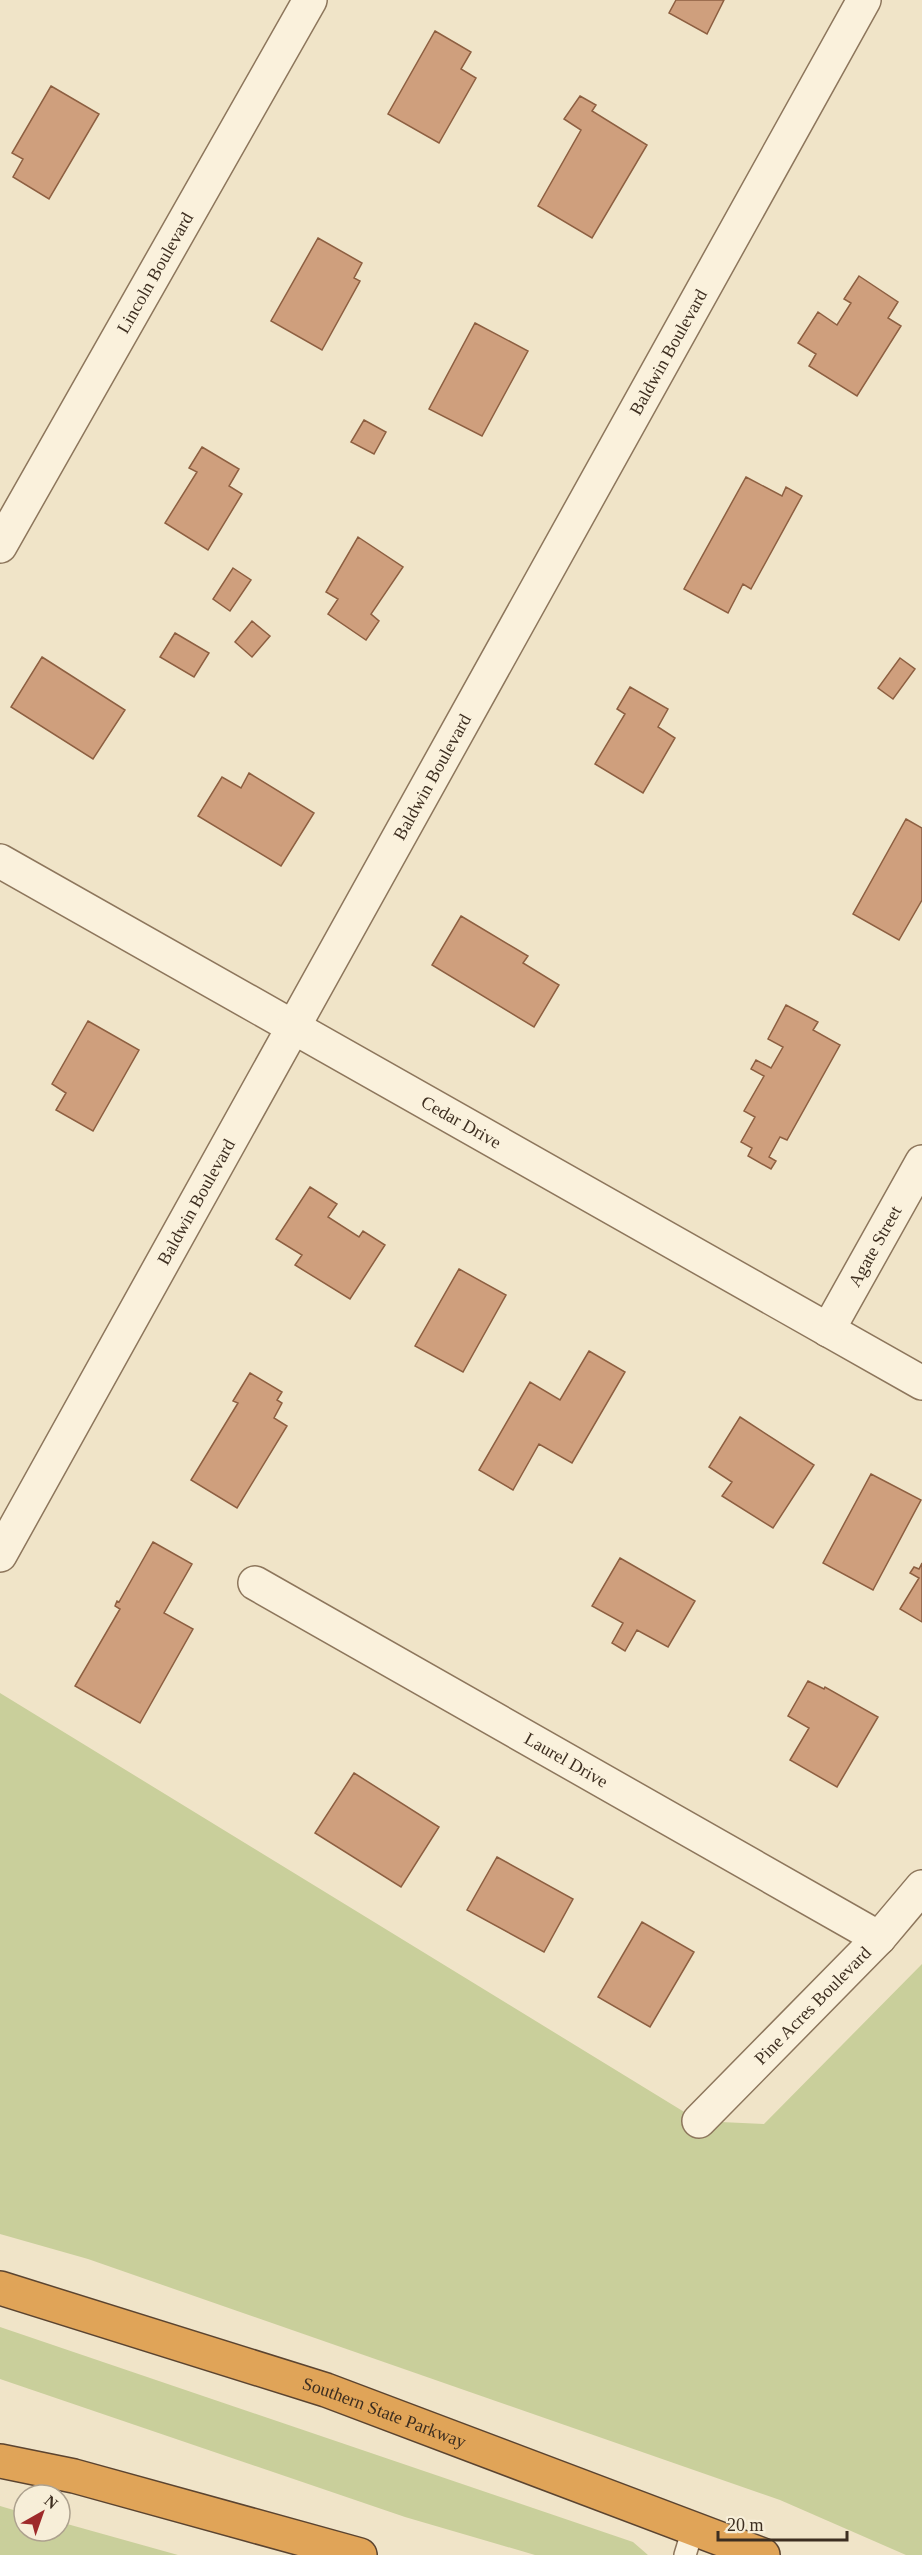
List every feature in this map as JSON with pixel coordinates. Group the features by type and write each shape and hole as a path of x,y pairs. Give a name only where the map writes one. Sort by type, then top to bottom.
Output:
{"highway":[{"name":"Southern State Parkway","path":"0,2288 326,2390 689,2542 763,2555"},
{"path":"0,2461 75,2476 360,2555"}],"street":[{"name":"Lincoln Boulevard","path":"0,546 310,0"},
{"name":"Baldwin Boulevard","path":"0,1555 864,0"},
{"name":"Cedar Drive","path":"0,861 922,1383"},
{"name":"Agate Street","path":"828,1330 922,1162"},
{"name":"Laurel Drive","path":"255,1583 879,1938"},
{"name":"Pine Acres Boulevard","path":"699,2121 879,1938 922,1887"}],"green space":[{"path":"0,1693 699,2121 764,2124 922,1964 922,2555 906,2555 780,2500 88,2259 0,2234"},
{"path":"0,2327 633,2542 648,2555 535,2555 405,2517 0,2379"},
{"path":"0,2506 12,2510 12,2543 72,2543 72,2525 178,2555 0,2555"}],"building":[{"path":"676,0 724,0 707,34 669,13"},
{"path":"435,31 471,52 461,69 476,78 439,143 388,114"},
{"path":"51,86 99,114 49,199 13,177 23,159 12,153"},
{"path":"580,96 596,105 592,111 647,145 592,238 538,206 581,130 564,119"},
{"path":"318,238 362,263 354,278 360,281 322,350 271,321"},
{"path":"859,276 898,302 888,318 901,326 857,396 809,366 816,354 798,343 818,312 837,325 851,303 844,299"},
{"path":"475,323 528,351 482,436 429,409"},
{"path":"364,420 386,432 374,454 351,442"},
{"path":"202,447 239,469 229,486 242,494 208,550 165,523 197,472 189,468"},
{"path":"746,477 782,496 786,487 802,496 751,589 743,584 728,613 684,589"},
{"path":"358,537 403,567 371,614 379,621 366,640 328,614 338,599 326,592"},
{"path":"233,568 251,580 230,611 213,599"},
{"path":"252,621 270,636 252,657 235,642"},
{"path":"175,633 209,653 194,677 160,657"},
{"path":"42,657 125,710 93,759 11,707"},
{"path":"900,658 915,669 893,699 878,688"},
{"path":"630,687 668,709 658,727 675,738 643,793 595,764 625,714 617,709"},
{"path":"249,773 314,813 281,866 198,816 222,777 241,788"},
{"path":"906,819 922,828 922,900 899,940 853,914"},
{"path":"461,916 528,956 523,963 559,985 534,1027 432,965"},
{"path":"786,1005 818,1022 813,1030 840,1045 787,1140 780,1137 769,1157 776,1161 771,1169 748,1156 752,1148 741,1142 755,1117 744,1111 764,1076 751,1069 756,1060 771,1068 783,1047 768,1039"},
{"path":"88,1021 139,1050 93,1131 56,1110 66,1093 52,1084"},
{"path":"310,1187 337,1204 328,1217 359,1237 363,1231 385,1245 350,1299 295,1265 302,1255 276,1239"},
{"path":"459,1269 506,1295 463,1372 415,1346"},
{"path":"589,1351 625,1372 572,1463 539,1444 513,1490 479,1470 530,1382 560,1400"},
{"path":"250,1373 282,1392 277,1400 282,1403 274,1418 287,1426 237,1508 191,1480 238,1403 233,1401"},
{"path":"740,1417 814,1465 773,1528 722,1496 732,1482 709,1467"},
{"path":"871,1474 921,1500 873,1590 823,1563"},
{"path":"153,1542 192,1564 164,1613 193,1629 140,1723 75,1686 120,1609 115,1606 117,1601 119,1602"},
{"path":"620,1558 695,1601 668,1647 637,1630 625,1651 612,1643 623,1623 592,1606"},
{"path":"922,1563 922,1622 900,1609 919,1578 910,1573 914,1567 919,1569"},
{"path":"808,1681 824,1689 825,1687 878,1717 837,1787 790,1760 809,1728 788,1716"},
{"path":"354,1773 439,1827 401,1887 315,1833"},
{"path":"497,1857 573,1899 544,1952 467,1910"},
{"path":"642,1922 694,1952 650,2027 598,1997"}]}
